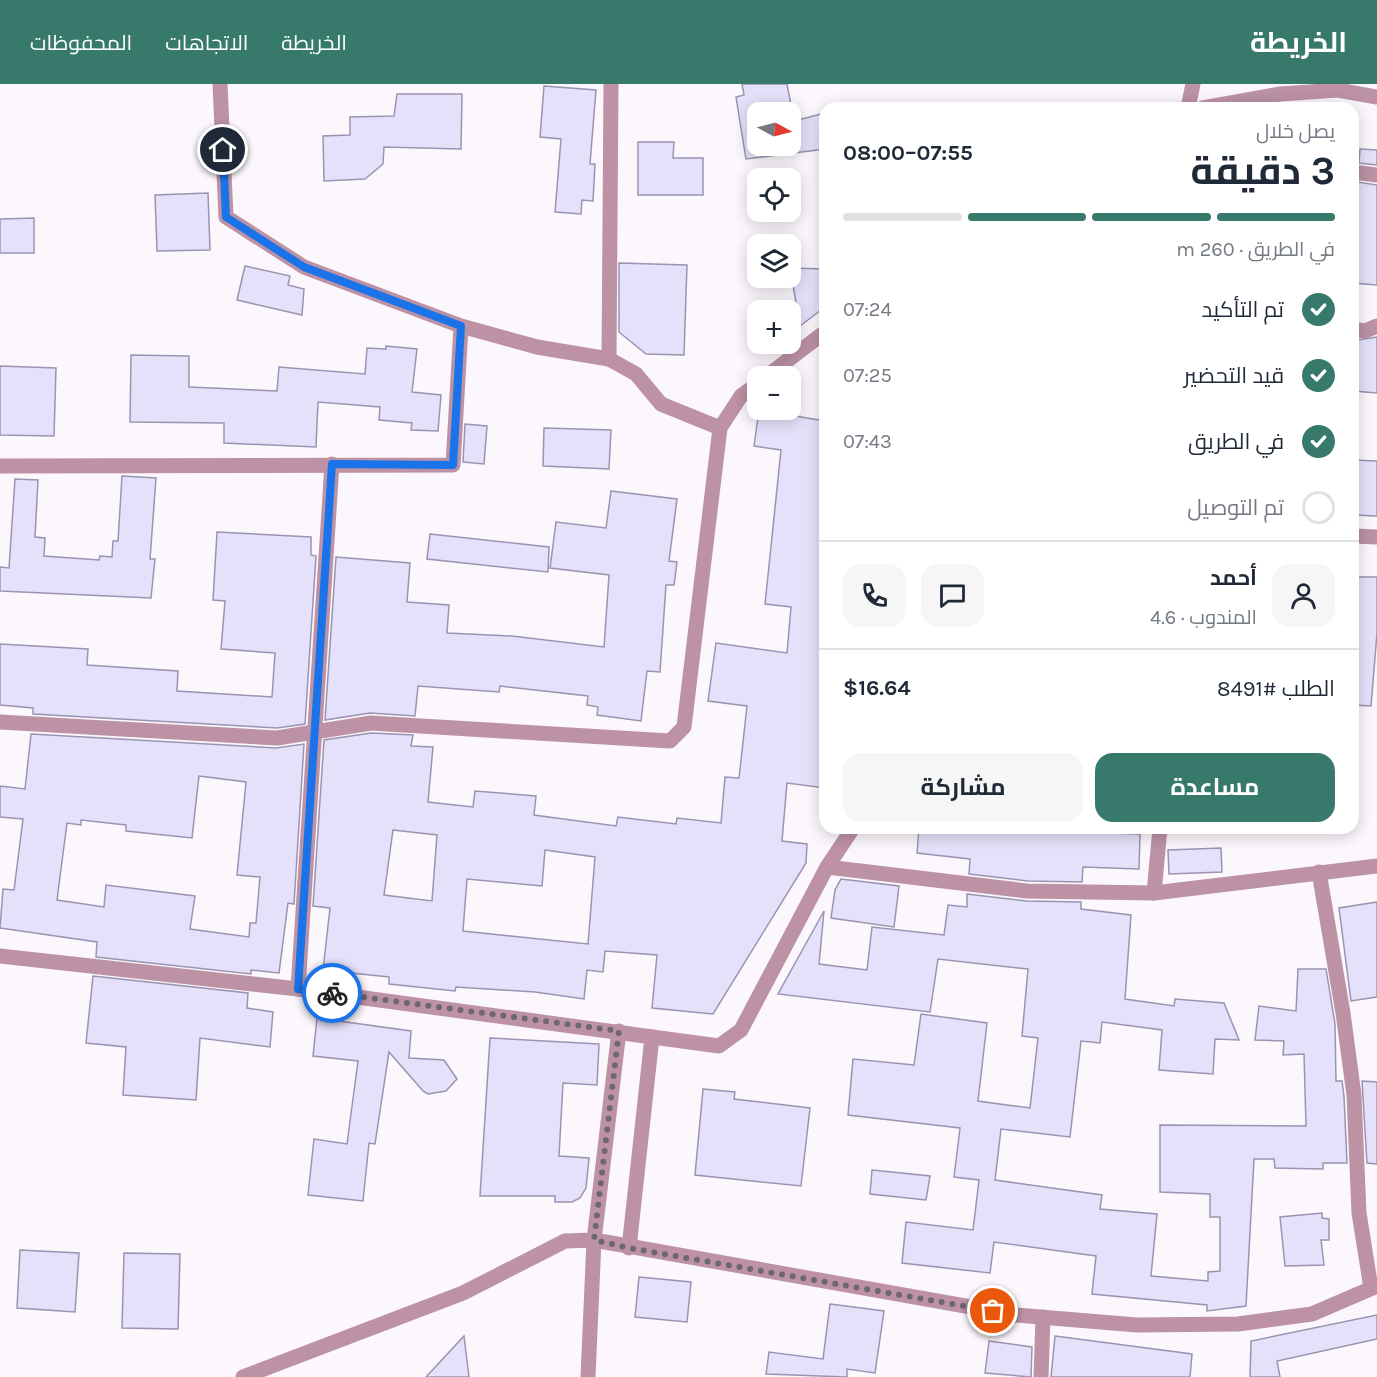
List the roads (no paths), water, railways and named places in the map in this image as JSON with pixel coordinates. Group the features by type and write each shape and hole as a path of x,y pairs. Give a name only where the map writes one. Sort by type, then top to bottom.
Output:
{"street":[{"path":"220,84 226,217 304,267 461,326 537,347 609,359 636,374 661,404 720,428"},
{"path":"609,359 611,84"},
{"path":"1189,102 1193,84"},
{"path":"1236,102 1280,94 1338,90 1377,97"},
{"path":"1359,173 1377,175"},
{"path":"0,466 453,465 461,326"},
{"path":"1359,330 1365,331 1377,326"},
{"path":"780,366 819,337"},
{"path":"0,722 277,738 371,723 670,741 684,727 720,428 741,396 747,392"},
{"path":"298,989 332,464"},
{"path":"1359,536 1377,537"},
{"path":"0,956 298,989 719,1046 741,1030 827,867 849,834"},
{"path":"1154,893 1159,834"},
{"path":"827,867 1027,891 1154,893 1377,866"},
{"path":"243,1377 463,1293 565,1241 594,1240 629,1248 1016,1314 1137,1325 1238,1324 1312,1314 1374,1287 1359,1213 1354,1095 1343,1012 1319,873"},
{"path":"588,1377 594,1240 619,1031"},
{"path":"629,1248 652,1037"},
{"path":"1041,1377 1043,1317"}]}
